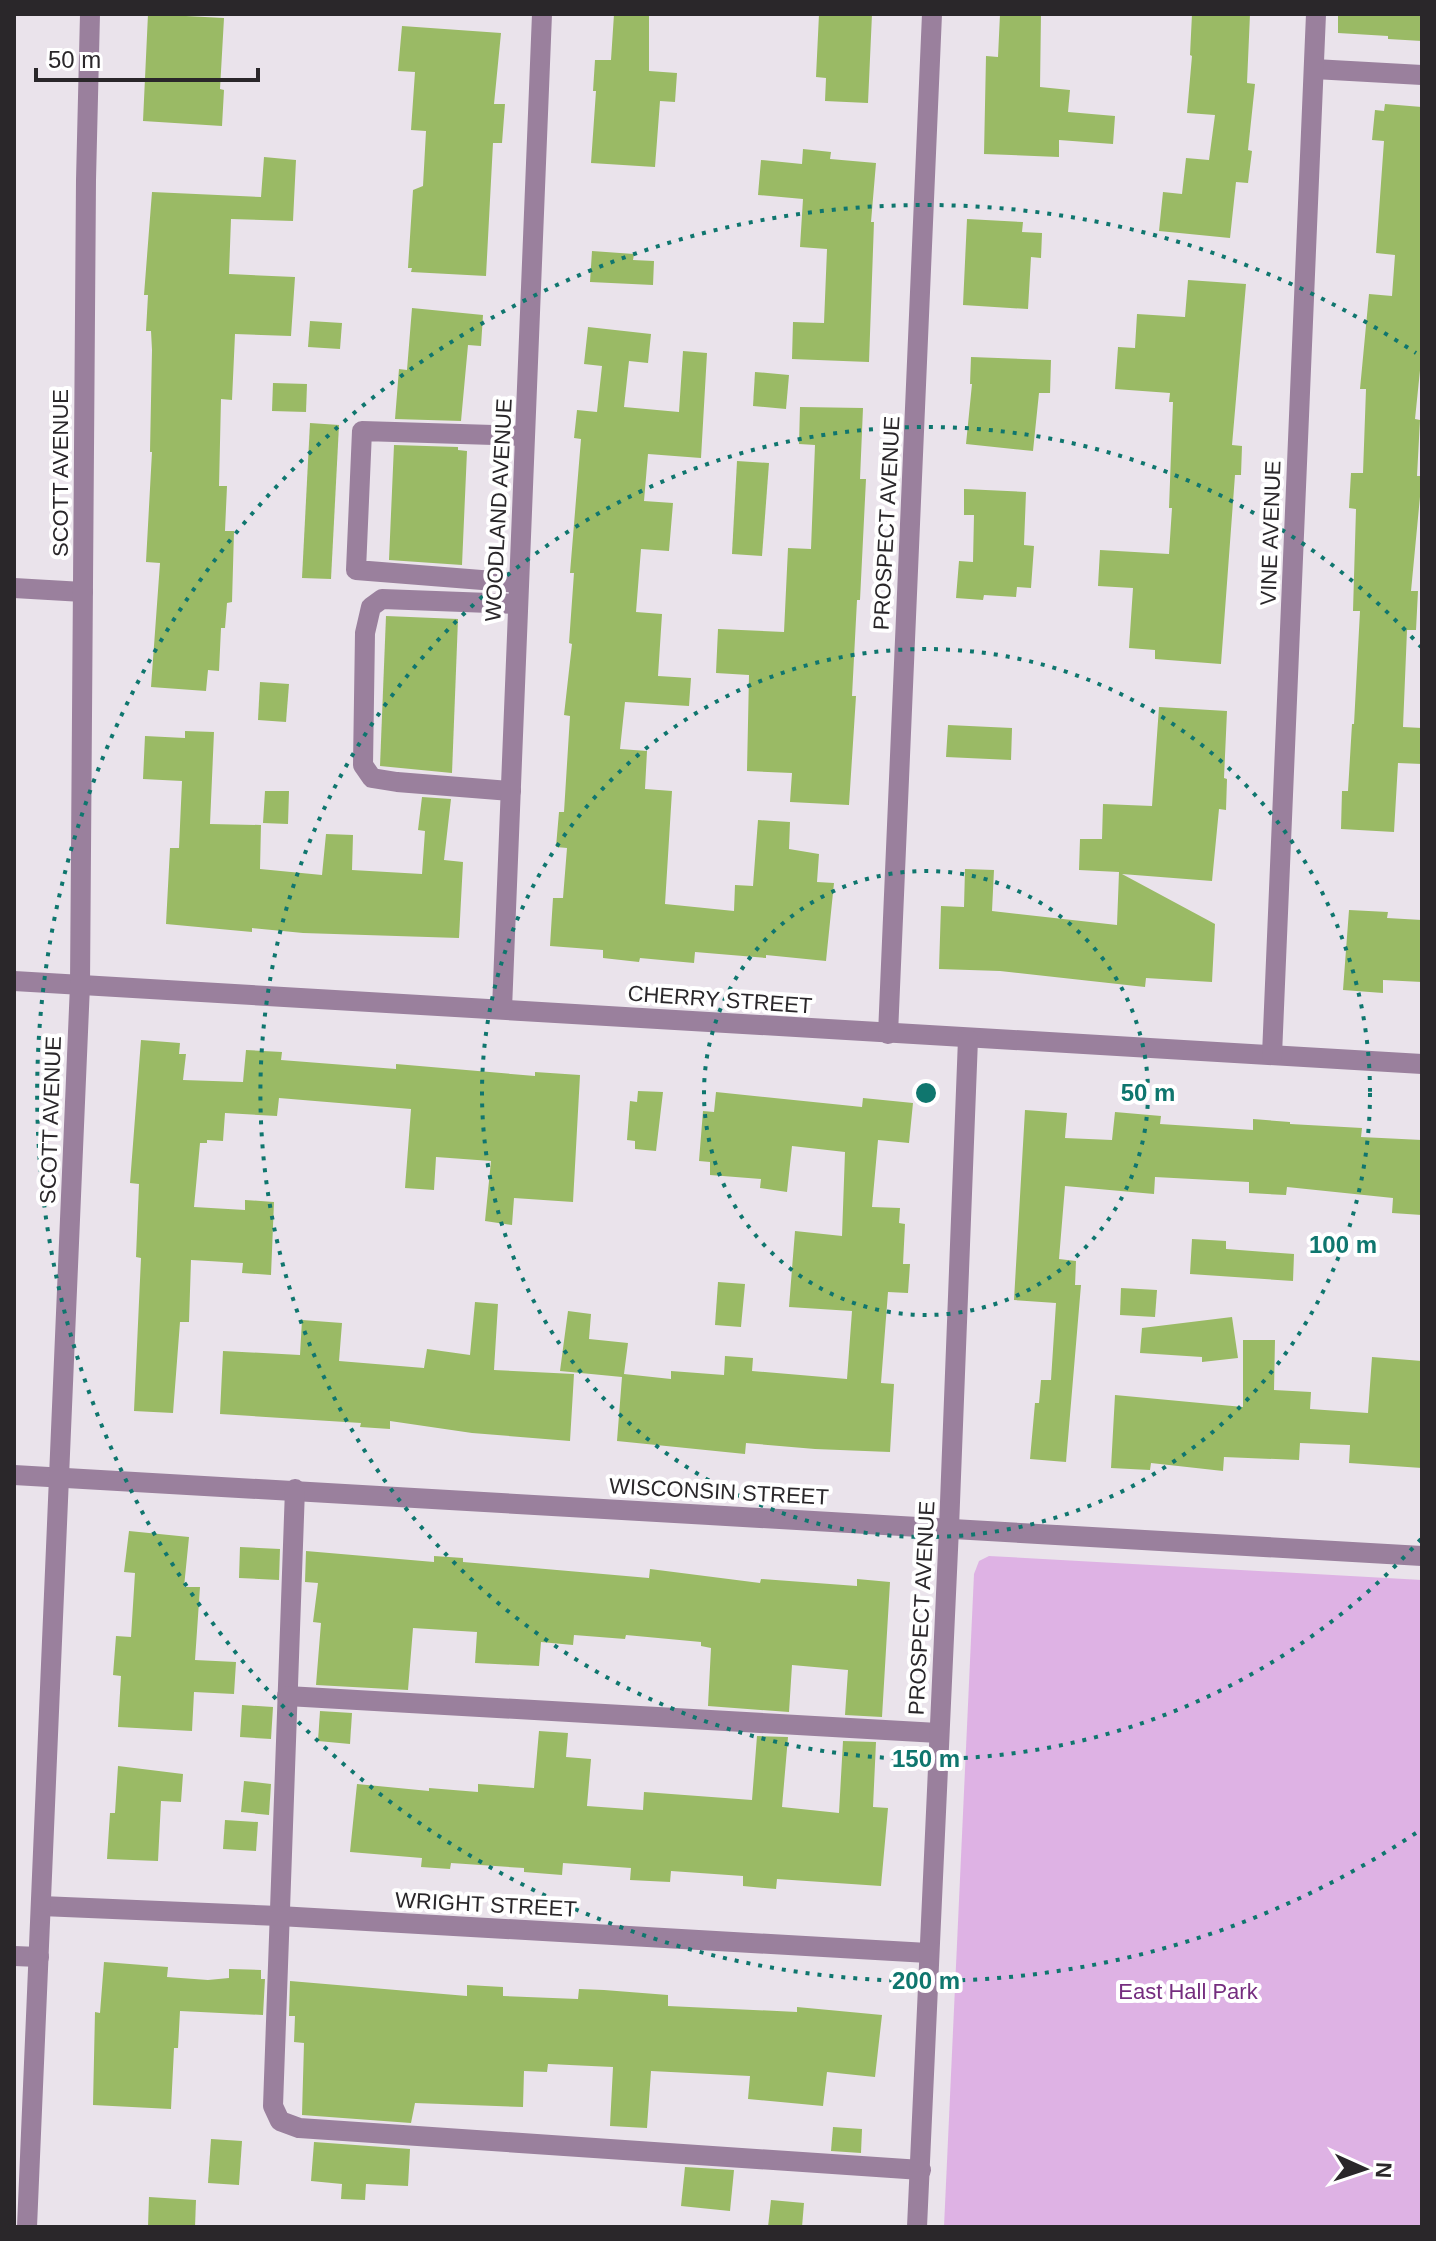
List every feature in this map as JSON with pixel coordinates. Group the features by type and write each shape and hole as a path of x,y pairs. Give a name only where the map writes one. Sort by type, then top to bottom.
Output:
{"street":[{"name":"SCOTT AVENUE","path":"27,2227 80,985 90,14"},
{"name":"WOODLAND AVENUE","path":"502,1009 542,14"},
{"name":"PROSPECT AVENUE","path":"888,1034 932,14"},
{"name":"VINE AVENUE","path":"1272,1055 1316,14"},
{"path":"1314,69 1422,75"},
{"path":"519,583 356,570 362,431 524,436"},
{"path":"14,588 83,592"},
{"path":"511,791 372,778 363,765 365,633 371,607 382,599 518,604"},
{"name":"CHERRY STREET","path":"14,981 1422,1064"},
{"name":"PROSPECT AVENUE","path":"917,2227 968,1039"},
{"name":"WISCONSIN STREET","path":"14,1475 1422,1556"},
{"path":"295,1489 273,2106 280,2121 299,2128 921,2170"},
{"path":"287,1696 938,1733"},
{"name":"WRIGHT STREET","path":"41,1906 279,1916 928,1953"},
{"path":"14,1956 39,1957"}],"green space":[{"name":"East Hall Park","path":"989,1556 1422,1580 1422,2227 944,2227 974,1574 979,1561"}],"building":[{"path":"148,14 224,18 220,89 224,90 222,126 143,121"},
{"path":"614,14 649,14 649,71 677,73 675,102 660,101 655,167 591,163 595,60 611,60"},
{"path":"819,14 872,14 868,103 825,101 826,78 816,77"},
{"path":"1000,14 1041,14 1040,87 1070,90 1068,112 1115,116 1113,144 1059,140 1059,157 984,154 986,56 998,57"},
{"path":"1192,14 1250,14 1247,83 1255,84 1248,150 1252,151 1248,183 1236,182 1230,238 1159,231 1163,192 1182,194 1186,158 1209,160 1215,115 1187,113"},
{"path":"1338,14 1422,14 1422,41 1338,33"},
{"path":"402,26 501,33 494,104 505,104 502,143 493,143 486,276 411,272 412,268 408,268 413,190 423,186 426,131 411,130 415,72 398,71"},
{"path":"1385,104 1422,107 1422,351 1415,419 1420,420 1417,476 1422,476 1411,591 1418,591 1416,630 1407,630 1403,727 1422,728 1422,764 1398,763 1394,832 1341,829 1342,791 1348,791 1354,724 1360,611 1353,611 1356,509 1349,508 1351,473 1363,473 1366,389 1360,389 1369,294 1392,296 1395,255 1376,253 1384,141 1372,140 1375,110 1384,111"},
{"path":"803,149 831,152 830,159 876,163 871,222 874,222 869,362 792,359 793,322 824,323 827,249 800,247 803,199 758,195 761,160 802,164"},
{"path":"264,157 296,160 293,221 231,219 229,274 295,277 291,336 235,334 232,400 221,399 219,486 227,486 225,531 234,531 232,602 227,603 225,628 221,628 219,671 208,670 206,691 151,687 160,563 146,562 152,452 152,350 151,331 146,331 148,295 144,295 152,192 261,197"},
{"path":"967,219 1023,222 1022,232 1042,233 1041,258 1031,257 1028,309 963,305"},
{"path":"592,251 634,254 633,260 654,261 653,285 590,282"},
{"path":"1188,280 1246,284 1232,445 1242,446 1241,475 1235,475 1221,664 1155,659 1155,650 1129,648 1133,588 1098,586 1100,550 1169,554 1173,402 1169,402 1170,393 1115,389 1118,347 1135,348 1137,314 1185,317"},
{"path":"412,308 483,315 481,346 468,345 461,421 395,419 399,369 407,370"},
{"path":"310,321 342,323 340,349 308,347"},
{"path":"588,327 651,334 648,363 629,361 624,407 679,412 683,351 707,353 701,458 648,454 644,501 673,503 669,551 641,549 636,612 662,614 658,676 691,678 689,706 625,702 620,749 647,751 645,789 672,791 665,904 734,911 735,885 753,886 758,820 790,822 789,849 819,854 817,882 834,883 826,961 695,952 694,963 640,958 639,962 603,958 603,950 550,946 553,898 563,898 567,848 556,847 559,812 564,812 570,716 564,715 572,644 569,643 574,573 570,573 581,439 574,438 577,410 597,412 602,366 584,364"},
{"path":"971,357 1051,360 1050,393 1039,393 1033,451 966,444 972,384"},
{"path":"755,372 789,375 786,409 753,406"},
{"path":"273,383 307,384 306,412 272,411"},
{"path":"800,407 863,408 860,479 866,479 860,600 857,600 852,696 856,696 849,805 790,802 792,773 747,771 749,675 716,673 718,629 784,632 788,548 811,549 815,445 799,444"},
{"path":"310,423 339,425 331,579 302,578"},
{"path":"394,445 458,447 458,450 467,451 462,565 389,560"},
{"path":"737,461 769,463 762,556 732,554"},
{"path":"964,489 1026,492 1024,545 1034,546 1031,588 1017,587 1016,597 984,595 983,600 956,598 959,561 973,562 974,515 964,515"},
{"path":"386,616 458,619 452,773 380,766"},
{"path":"260,682 289,684 286,722 258,720"},
{"path":"1159,707 1227,711 1226,810 1219,809 1212,881 1122,874 1215,924 1212,982 1146,978 1145,987 1000,971 939,969 941,906 964,907 965,869 994,870 992,911 1117,925 1119,872 1079,870 1080,839 1102,839 1103,804 1152,806"},
{"path":"948,725 1012,728 1011,760 946,757"},
{"path":"185,731 214,732 210,824 261,825 260,869 322,875 326,834 353,835 352,870 422,874 425,831 418,830 422,797 451,799 444,860 463,862 459,938 303,933 252,928 252,932 166,924 170,848 179,848 182,781 143,779 145,736 185,738"},
{"path":"265,791 289,791 288,824 263,823"},
{"path":"1349,910 1388,912 1387,918 1422,920 1422,982 1383,980 1383,993 1343,990"},
{"path":"141,1040 180,1043 179,1054 186,1054 183,1080 243,1082 246,1050 282,1052 281,1060 396,1069 396,1064 535,1076 535,1072 580,1075 573,1202 514,1198 512,1225 485,1221 491,1161 436,1157 434,1190 405,1188 411,1109 279,1098 277,1116 225,1113 223,1141 200,1143 194,1207 245,1210 245,1200 274,1202 271,1275 242,1273 243,1263 191,1260 189,1322 180,1322 173,1413 134,1411 141,1258 136,1257 139,1184 130,1183"},
{"path":"638,1091 663,1092 656,1151 635,1149 635,1141 627,1140 630,1101 637,1102"},
{"path":"716,1092 862,1107 863,1098 913,1103 909,1143 878,1140 872,1207 900,1208 899,1223 905,1224 903,1264 910,1264 908,1293 888,1292 881,1383 894,1384 890,1452 746,1443 745,1454 617,1441 622,1377 560,1371 568,1311 591,1314 589,1339 628,1343 624,1374 671,1379 671,1371 724,1375 725,1356 753,1358 752,1371 847,1379 852,1311 789,1307 795,1231 842,1236 845,1152 792,1146 787,1192 760,1188 761,1179 710,1175 710,1162 699,1161 703,1111 714,1112"},
{"path":"1025,1110 1067,1113 1065,1138 1112,1140 1115,1112 1161,1116 1160,1124 1253,1130 1253,1119 1362,1128 1361,1137 1422,1140 1422,1215 1392,1213 1393,1198 1287,1187 1286,1195 1249,1193 1249,1182 1155,1177 1154,1194 1065,1186 1059,1259 1076,1261 1075,1285 1081,1285 1066,1462 1030,1459 1035,1403 1039,1403 1041,1380 1051,1380 1056,1303 1014,1300"},
{"path":"1192,1239 1226,1241 1226,1249 1294,1254 1293,1281 1190,1274"},
{"path":"718,1282 745,1284 741,1327 715,1325"},
{"path":"1121,1288 1157,1290 1155,1317 1120,1315"},
{"path":"475,1302 498,1304 494,1370 574,1374 570,1441 472,1433 390,1421 390,1429 360,1427 361,1423 220,1414 223,1351 300,1355 302,1320 342,1323 339,1361 424,1368 427,1349 470,1355"},
{"path":"1232,1317 1238,1358 1202,1362 1202,1357 1140,1353 1142,1328"},
{"path":"1243,1340 1275,1340 1274,1390 1311,1392 1310,1409 1368,1413 1372,1357 1422,1361 1422,1468 1349,1463 1350,1445 1300,1443 1299,1460 1224,1457 1223,1471 1151,1463 1150,1470 1111,1468 1115,1395 1243,1407"},
{"path":"129,1531 189,1537 184,1587 200,1587 195,1660 236,1662 234,1694 194,1692 192,1731 118,1727 121,1676 113,1675 116,1636 131,1637 135,1573 124,1572"},
{"path":"240,1547 280,1549 279,1580 239,1578"},
{"path":"306,1551 434,1562 434,1556 463,1558 463,1562 649,1578 650,1569 760,1583 761,1579 857,1586 857,1579 890,1582 882,1717 845,1715 848,1670 792,1665 789,1712 708,1706 711,1648 701,1646 701,1642 626,1635 625,1639 574,1635 573,1645 541,1642 539,1666 475,1663 477,1632 413,1628 408,1690 316,1685 321,1623 313,1622 318,1583 305,1582"},
{"path":"242,1705 273,1707 271,1739 240,1737"},
{"path":"320,1711 352,1713 350,1744 318,1741"},
{"path":"539,1731 568,1733 566,1757 591,1759 587,1806 643,1810 644,1792 752,1800 757,1736 788,1737 782,1807 839,1813 843,1741 876,1742 873,1807 888,1808 881,1886 777,1879 776,1889 743,1886 743,1876 671,1871 670,1882 630,1880 631,1868 563,1863 562,1875 524,1872 524,1868 451,1863 450,1869 421,1867 422,1858 350,1852 357,1784 429,1791 429,1788 478,1792 478,1784 534,1788"},
{"path":"118,1766 183,1774 181,1802 161,1801 158,1861 107,1859 110,1813 115,1813"},
{"path":"244,1781 271,1784 269,1815 241,1812"},
{"path":"225,1820 258,1822 256,1851 223,1849"},
{"path":"104,1962 168,1967 167,1977 208,1980 229,1978 229,1969 261,1970 261,1979 265,1979 263,2015 180,2011 178,2048 174,2048 171,2109 93,2105 95,2012 100,2013"},
{"path":"290,1981 467,1996 467,1985 503,1987 503,1996 578,1999 579,1989 604,1990 668,1995 668,2006 797,2012 797,2007 882,2015 875,2077 827,2072 823,2106 748,2099 750,2076 651,2071 647,2128 610,2126 613,2067 548,2064 547,2072 524,2071 523,2107 415,2103 411,2123 302,2115 304,2043 294,2042 295,2016 289,2016"},
{"path":"833,2127 862,2129 861,2153 831,2151"},
{"path":"211,2139 242,2141 239,2185 208,2183"},
{"path":"314,2142 410,2149 408,2186 366,2184 365,2200 341,2199 342,2184 311,2181"},
{"path":"685,2167 734,2170 730,2211 681,2206"},
{"path":"149,2197 196,2200 195,2227 148,2227"},
{"path":"771,2200 804,2203 802,2227 768,2227"}]}
